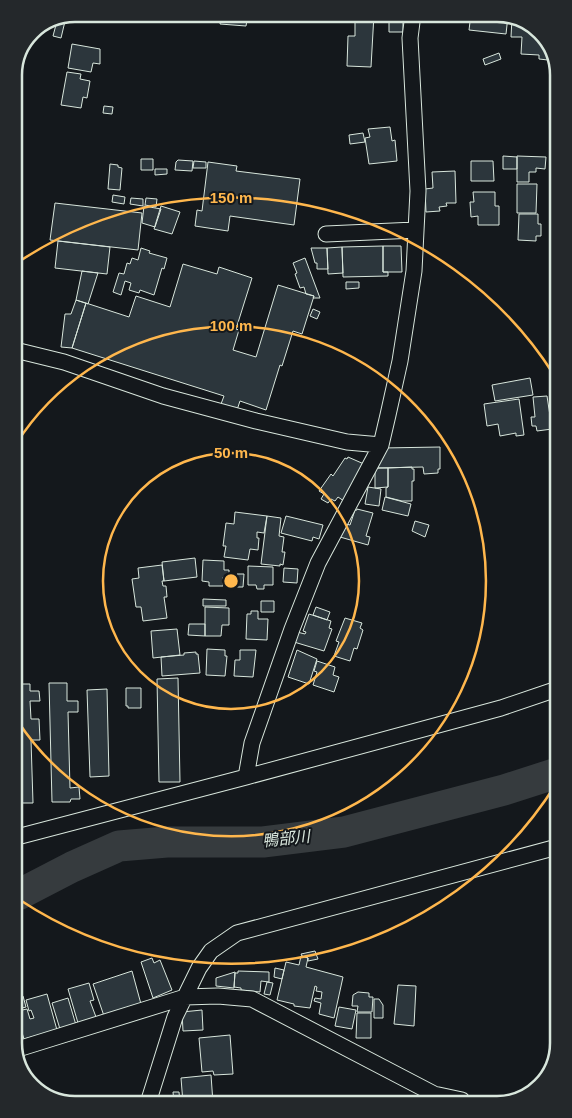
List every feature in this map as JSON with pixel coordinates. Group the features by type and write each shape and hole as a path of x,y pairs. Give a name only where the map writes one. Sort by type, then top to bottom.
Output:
{"street":[{"path":"246,777 252,743 260,717 314,571 381,445 400,361 414,271 418,191 410,38 412,23"},
{"path":"326,234 415,230"},
{"path":"23,352 64,362 163,396 256,421 347,442 381,445"},
{"path":"22,836 501,708 550,691"},
{"path":"150,1095 175,1017 199,968 211,951 236,934 550,849"},
{"path":"23,1047 185,997 218,996 252,999 434,1094 443,1096"}],"building":[{"path":"220,22 247,22 246,26 220,24"},
{"path":"355,23 374,23 371,67 347,66 348,36 355,36"},
{"path":"389,23 403,23 403,32 389,32"},
{"path":"470,23 507,24 506,34 469,30"},
{"path":"64,24 61,38 53,36 56,26"},
{"path":"512,25 526,31 539,43 546,60 539,59 539,55 521,54 522,37 511,37"},
{"path":"72,44 100,49 100,64 93,63 91,72 68,68"},
{"path":"499,53 501,59 485,65 483,59"},
{"path":"67,72 81,74 80,79 90,81 87,98 83,97 81,108 61,105"},
{"path":"104,106 113,107 112,114 103,113"},
{"path":"390,127 392,141 395,140 397,161 369,164 365,138 370,137 368,129"},
{"path":"363,133 365,142 350,144 349,135"},
{"path":"503,156 517,157 517,169 503,169"},
{"path":"517,156 546,157 545,169 536,168 536,172 529,172 529,182 517,182"},
{"path":"141,159 153,159 153,170 141,170"},
{"path":"178,160 193,161 192,171 175,170"},
{"path":"194,161 206,162 206,168 193,168"},
{"path":"471,161 493,161 494,181 471,181"},
{"path":"208,162 237,166 236,171 300,179 294,225 230,216 228,231 195,226 197,210 202,211"},
{"path":"110,164 118,165 118,167 122,168 120,190 108,189"},
{"path":"155,169 167,169 167,174 155,175"},
{"path":"455,171 456,203 446,203 447,206 439,207 440,211 426,212 425,189 433,188 432,172"},
{"path":"517,184 537,184 536,213 517,213"},
{"path":"473,192 495,192 495,206 499,206 499,225 478,225 478,216 471,217 470,202 474,202"},
{"path":"113,195 125,197 124,204 112,202"},
{"path":"131,198 143,199 143,206 130,204"},
{"path":"146,198 157,199 156,207 145,205"},
{"path":"55,203 142,213 138,250 50,240"},
{"path":"144,206 161,209 155,227 142,223"},
{"path":"161,206 180,212 172,234 154,229"},
{"path":"519,214 538,214 538,224 541,224 541,236 536,236 536,241 518,240"},
{"path":"58,241 110,247 107,274 55,268"},
{"path":"383,246 383,272 388,272 388,276 343,277 342,247"},
{"path":"383,246 401,246 402,272 383,272"},
{"path":"342,247 343,273 328,274 327,248"},
{"path":"141,248 150,251 149,253 167,258 154,295 140,290 139,293 129,290 131,283 125,281 121,295 113,292 119,273 124,274 127,263 130,264 132,258 138,260"},
{"path":"311,248 327,248 328,269 317,269 317,263 315,263"},
{"path":"305,258 320,298 313,298 314,296 306,294 304,287 300,288 293,263"},
{"path":"183,264 217,274 219,267 252,278 236,329 239,330 233,350 256,357 278,285 314,296 302,334 293,331 266,410 240,401 237,410 221,404 224,396 72,348 86,303 129,317 136,296 170,307"},
{"path":"82,271 98,273 88,304 76,300"},
{"path":"346,282 359,282 359,288 346,289"},
{"path":"76,300 86,303 72,348 61,347 65,314 71,314"},
{"path":"313,309 320,312 317,319 310,316"},
{"path":"530,378 533,395 495,401 492,385"},
{"path":"547,396 550,429 537,431 536,426 532,426 531,417 535,417 533,397"},
{"path":"519,399 524,435 516,436 516,433 500,436 498,424 487,426 484,404"},
{"path":"440,447 440,469 438,469 438,473 424,474 423,467 377,468 382,448"},
{"path":"348,457 364,464 344,501 338,497 335,501 331,499 328,503 321,499 324,494 319,491 331,474 333,476 345,458 347,459"},
{"path":"412,467 414,469 414,481 412,481 412,501 402,501 386,497 388,468"},
{"path":"375,468 388,468 388,487 375,488"},
{"path":"368,487 381,489 379,506 365,504"},
{"path":"385,497 411,504 408,516 382,510"},
{"path":"357,509 373,513 366,536 370,537 368,545 340,537 346,524 350,525"},
{"path":"235,512 267,516 264,533 257,532 257,538 259,538 258,550 250,549 248,560 224,557 226,546 223,546 226,523 234,524"},
{"path":"267,516 281,518 279,536 284,537 282,552 285,552 283,565 280,564 280,566 261,564"},
{"path":"286,516 323,525 319,539 313,537 312,541 281,533"},
{"path":"415,521 429,525 425,537 412,531"},
{"path":"195,558 197,577 164,581 162,562"},
{"path":"203,560 224,561 224,570 229,570 229,577 223,577 223,586 209,586 209,582 202,581"},
{"path":"162,565 164,581 162,581 163,586 166,586 167,597 164,597 167,618 143,621 141,607 136,607 132,579 139,578 138,568"},
{"path":"248,566 273,567 273,585 264,585 264,589 257,589 256,585 248,585"},
{"path":"284,568 298,569 297,583 283,582"},
{"path":"244,574 243,587 230,587 231,575"},
{"path":"203,599 226,600 226,606 203,606"},
{"path":"261,601 274,601 274,612 261,612"},
{"path":"205,607 229,608 229,625 222,625 221,636 205,636"},
{"path":"316,607 330,612 327,620 313,615"},
{"path":"251,611 258,611 258,619 268,619 267,640 246,639 247,614 251,614"},
{"path":"309,614 331,621 329,628 332,629 324,651 294,642 297,632 305,634 306,632 303,631"},
{"path":"345,618 362,623 360,628 363,630 357,649 354,648 350,661 334,656 339,642 336,641"},
{"path":"189,624 205,624 205,636 188,635"},
{"path":"177,629 180,655 153,658 151,631"},
{"path":"207,649 225,650 225,656 227,656 225,676 206,675"},
{"path":"240,650 256,650 253,677 234,676 235,660 240,660"},
{"path":"297,650 317,659 309,684 288,677"},
{"path":"196,652 198,654 200,673 162,676 161,657"},
{"path":"317,661 335,667 333,675 339,677 334,692 313,685 317,672 314,671"},
{"path":"178,678 180,782 159,782 157,679"},
{"path":"49,683 67,683 67,701 78,701 78,712 68,712 70,788 79,787 80,799 71,799 70,802 52,802"},
{"path":"22,684 30,684 30,691 39,691 40,701 30,701 31,719 39,719 40,740 31,740 33,803 22,803"},
{"path":"126,688 141,688 141,708 128,708 126,706"},
{"path":"107,689 109,776 90,777 87,690"},
{"path":"315,951 318,959 308,961 308,958 301,954"},
{"path":"301,956 308,958 306,967 343,977 334,1018 319,1014 321,1003 314,1001 315,998 321,999 322,992 316,991 317,987 315,986 310,1008 294,1006 294,1004 277,1000 286,962 299,965"},
{"path":"152,958 154,963 160,960 172,990 153,998 141,962"},
{"path":"275,968 284,970 282,979 274,977"},
{"path":"132,971 141,1004 104,1016 93,984"},
{"path":"238,971 269,972 269,982 261,981 260,992 241,990 241,988 234,987 235,973 238,973"},
{"path":"235,972 234,988 216,986 216,978"},
{"path":"267,982 273,983 270,995 264,994"},
{"path":"89,983 94,1000 90,1001 96,1017 78,1023 68,989"},
{"path":"398,985 416,986 414,1026 394,1024"},
{"path":"358,992 369,993 369,997 373,997 372,1012 357,1012 358,1006 352,1006 353,995"},
{"path":"47,994 57,1030 24,1039 22,1033 22,1010 27,1009 30,1019 34,1018 31,1010 29,1011 26,1000"},
{"path":"22,996 26,1007 22,1008"},
{"path":"68,998 76,1025 60,1029 52,1003"},
{"path":"374,999 379,999 383,1005 383,1018 374,1018"},
{"path":"339,1007 356,1010 352,1029 335,1026"},
{"path":"202,1010 203,1030 183,1031 182,1012"},
{"path":"357,1013 371,1013 371,1038 356,1038"},
{"path":"230,1035 233,1074 214,1075 213,1071 202,1072 199,1038"},
{"path":"211,1075 212,1095 182,1095 181,1078"},
{"path":"173,1092 179,1092 179,1095 173,1095"}],"waterway":[{"name":"鴨部川","path":"22,893 72,867 119,846 167,842 263,842 344,832 504,790 550,775"}]}
